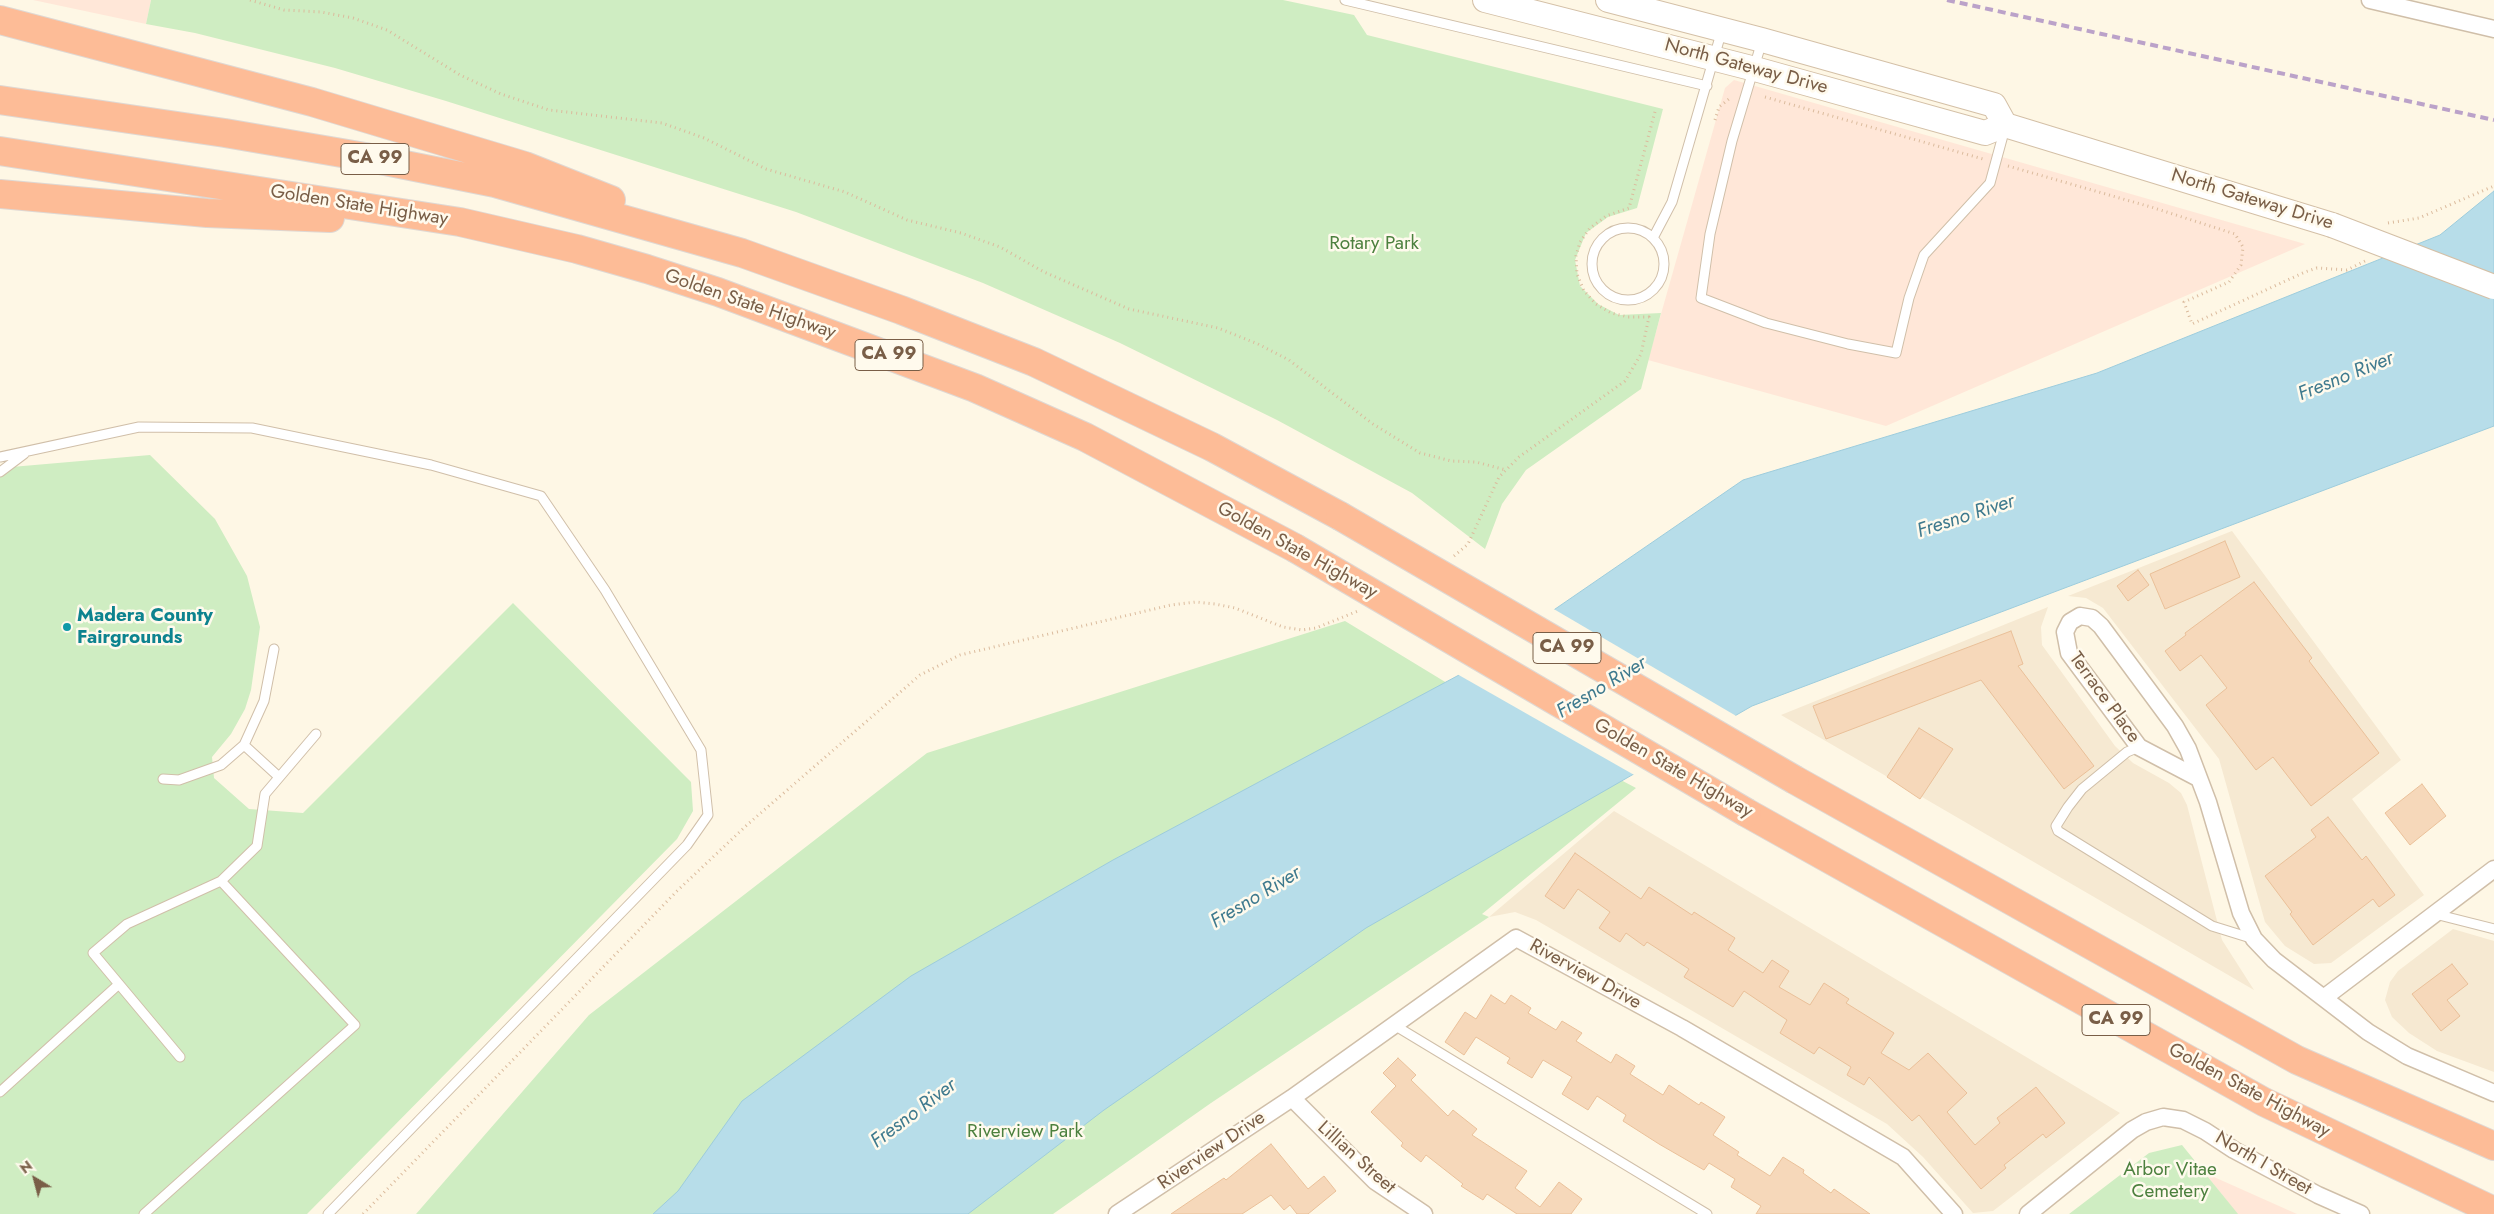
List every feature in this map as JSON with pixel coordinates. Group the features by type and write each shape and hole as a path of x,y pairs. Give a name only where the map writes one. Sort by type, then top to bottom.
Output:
{"highway":[{"path":"0,20 312,102 525,166 742,254"},
{"name":"CA 99","path":"0,100 225,133 365,157 495,183 742,254 901,310 1034,362 1204,443 1340,516 1794,780 2297,1060 2494,1146"},
{"name":"Golden State Highway","path":"0,151 460,222 577,249 648,269 746,302 975,388 1085,437 1295,548 1747,813 2264,1102 2494,1211"},
{"path":"0,194 208,213 460,222"}],"main road":[{"name":"North Gateway Drive","path":"1485,0 1715,58 1985,133 2005,125 2332,225 2494,287"},
{"name":"North Gateway Drive","path":"1608,0 1722,29 1994,105 2005,125"}],"street":[{"path":"2370,0 2417,5 2494,29"},
{"name":"Terrace Place","path":"2198,778 2139,747 2069,653 2064,632 2070,622 2080,616 2092,618 2101,626 2175,726 2188,749 2208,802 2240,913 2254,939 2274,960 2325,997 2368,1032 2407,1056 2494,1093"},
{"path":"2325,997 2494,869"},
{"name":"Riverview Drive","path":"1121,1213 1292,1098 1516,938 1682,1028 1903,1157 1954,1214"},
{"name":"Lillian Street","path":"1292,1098 1375,1181 1424,1214"},
{"name":"North I Street","path":"2028,1214 2132,1130 2146,1122 2164,1117 2184,1120 2259,1164 2318,1195 2361,1214"}],"lane":[{"path":"1346,0 1707,86"},
{"path":"1654,238 1672,202 1722,29"},
{"path":"1762,40 1755,69 1732,141 1710,234 1701,298 1756,319 1848,344 1896,353 1909,298 1924,255 1990,183 2005,125"},
{"path":"1631,228 1643,231 1654,238 1661,248 1664,266 1659,283 1651,292 1641,298 1619,299 1608,294 1594,276 1592,265 1599,243 1608,234 1619,229 1631,228"},
{"path":"0,457 139,427 252,428 432,465 541,496 605,590 701,750 708,815 687,845 328,1214"},
{"path":"0,472 28,451"},
{"path":"163,778 179,780 221,765 244,745 264,701 274,649"},
{"path":"180,1057 93,953 127,924 221,881 257,846 265,794 316,734"},
{"path":"244,745 279,777"},
{"path":"2139,747 2127,752 2082,789 2056,826 2058,831 2212,926 2254,939"},
{"path":"144,1214 355,1025 221,881"},
{"path":"2435,914 2494,929"},
{"path":"0,1092 119,984"},
{"path":"1394,1026 1707,1214"}],"path":[{"path":"250,0 284,10 322,12 361,21 387,30 460,75 501,94 549,110 662,123 704,138 766,169 845,192 906,220 960,233 1000,247 1044,272 1129,309 1218,328 1258,344 1289,360 1373,424 1420,453 1450,461 1476,462 1506,470"},
{"path":"1758,95 2151,207 2236,234 2243,247 2241,265 2229,282 2184,302 2192,324 2305,272 2329,268 2347,270 2362,263 2370,256"},
{"path":"1715,120 1719,107 1732,98"},
{"path":"1451,559 1468,544 1499,477 1518,457 1625,381 1641,354 1649,317 1628,317 1611,313 1596,304 1584,291 1577,274 1576,256 1580,242 1590,228 1606,216 1629,208 1656,108"},
{"path":"2383,227 2397,221 2419,218 2494,186"},
{"path":"363,1214 677,891 748,824 920,675 960,655 1172,605 1196,602 1215,604 1235,608 1283,627 1302,630 1334,622 1366,606"}],"shaded area":[{"path":"33,0 151,0 146,24"},
{"path":"1734,80 2305,244 1886,426 1648,360 1725,88"},
{"path":"2232,531 2401,760 2352,799 2424,895 2331,963 2314,964 2285,946 2265,922 2219,759 2103,608 2086,598 2068,596"},
{"path":"2048,607 2041,627 2042,645 2115,746 2133,763 2169,783 2181,793 2187,805 2222,940 2254,990 1781,715"},
{"path":"1614,811 2120,1113 1993,1211 1973,1213 1923,1157 1887,1124 1536,920 1515,912 1489,917"},
{"path":"2453,929 2494,941 2494,1072 2437,1051 2409,1033 2392,1017 2385,1000 2390,982 2398,971"},
{"path":"2205,1173 2297,1214 2237,1214"}],"green space":[{"name":"Rotary Park","path":"151,0 1283,0 1354,15 1367,35 1663,109 1637,208 1608,217 1586,233 1575,260 1580,286 1598,304 1619,315 1661,313 1641,389 1526,470 1502,504 1485,549 1412,493 1277,420 1120,343 983,283 796,212 446,101 335,68 195,33 146,24"},
{"path":"150,455 215,519 247,576 260,627 251,690 245,709 231,734 212,757 214,778 249,809 303,813 513,603 691,782 693,811 677,839 307,1214 0,1214 0,468"},
{"name":"Riverview Park","path":"1345,621 1511,722 1636,788 1482,914 1489,917 1211,1103 1053,1214 416,1214 589,1015 927,753"},
{"name":"Arbor Vitae Cemetery","path":"2182,1145 2238,1214 2069,1214 2149,1153"}],"water":[{"name":"Fresno River","path":"2494,191 2494,426 1752,706 1366,928 1104,1110 968,1214 653,1214 678,1191 742,1101 911,976 1113,860 1459,675 1743,480 2097,373 2440,235"}],"pier":[{"path":"1552,608 1738,717 1636,776 1457,674"}],"building":[{"path":"2225,541 2240,577 2165,609 2150,574"},
{"path":"2138,570 2149,585 2128,601 2117,586"},
{"path":"2254,582 2312,658 2309,661 2379,753 2311,806 2273,757 2256,770 2206,705 2227,688 2201,655 2180,671 2165,651 2186,635 2185,633"},
{"path":"2011,631 2023,664 2018,666 2094,766 2064,789 1981,680 1826,739 1813,706"},
{"path":"1919,728 1953,749 1920,799 1887,777"},
{"path":"2422,784 2446,816 2410,845 2385,813"},
{"path":"2328,817 2362,860 2366,856 2395,895 2379,907 2373,899 2313,945 2290,914 2292,912 2265,876 2316,837 2311,830"},
{"path":"1575,853 1641,899 1649,887 1692,915 1694,912 1735,938 1728,950 1763,973 1772,960 1789,971 1779,987 1810,1005 1824,983 1849,999 1846,1003 1894,1033 1881,1053 1909,1070 1928,1053 1967,1093 1947,1112 1975,1145 2000,1123 1997,1118 2036,1087 2065,1123 2046,1138 2043,1134 2004,1165 2006,1168 1981,1189 1919,1115 1912,1121 1869,1077 1864,1085 1847,1075 1851,1067 1819,1047 1814,1054 1780,1033 1787,1020 1744,991 1733,1007 1684,977 1689,969 1647,942 1644,946 1626,933 1620,942 1599,928 1610,912 1578,889 1564,909 1545,896"},
{"path":"2452,964 2468,984 2447,1000 2460,1016 2441,1031 2412,994"},
{"path":"1491,995 1505,1004 1511,995 1531,1008 1528,1013 1556,1030 1562,1021 1582,1033 1576,1041 1611,1063 1616,1054 1635,1066 1630,1074 1663,1095 1669,1085 1699,1105 1701,1102 1725,1117 1713,1135 1739,1152 1737,1155 1770,1176 1783,1157 1804,1170 1803,1173 1831,1193 1834,1189 1870,1214 1756,1214 1761,1206 1731,1187 1735,1179 1709,1163 1704,1170 1659,1144 1623,1121 1626,1115 1597,1096 1588,1110 1562,1094 1572,1077 1543,1060 1532,1078 1507,1063 1510,1058 1476,1037 1464,1055 1445,1042 1465,1012 1476,1019"},
{"path":"1398,1058 1416,1075 1411,1080 1448,1116 1453,1110 1477,1129 1472,1135 1527,1171 1515,1188 1540,1207 1559,1182 1582,1199 1571,1214 1517,1214 1487,1194 1483,1200 1461,1186 1463,1184 1426,1155 1421,1162 1401,1146 1403,1143 1371,1112 1396,1086 1383,1073"},
{"path":"1271,1144 1308,1189 1324,1176 1336,1191 1308,1214 1297,1214 1290,1205 1284,1210 1271,1195 1242,1214 1171,1214 1224,1178 1226,1180"}],"railway":[{"path":"1947,0 2494,120"}],"place":[{"name":"Madera County Fairgrounds","path":"67,627"}]}
